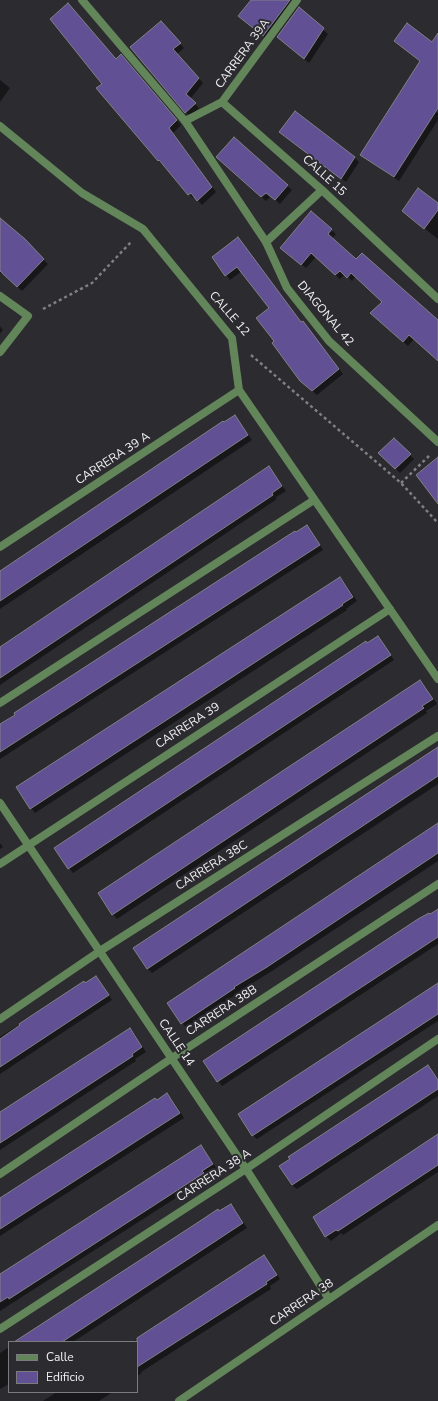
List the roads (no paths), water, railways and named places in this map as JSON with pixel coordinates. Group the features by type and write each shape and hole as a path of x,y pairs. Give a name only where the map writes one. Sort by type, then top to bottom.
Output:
{"street":[{"path":"82,0 185,121 266,242 322,190"},
{"name":"CARRERA 39A","path":"222,102 297,0"},
{"path":"185,121 222,102"},
{"name":"CALLE 15","path":"222,102 322,190 438,299"},
{"name":"CALLE 12","path":"0,126 82,193 143,229 232,338 239,390"},
{"name":"DIAGONAL 42","path":"266,242 287,288 329,341 438,442"},
{"path":"0,296 28,316 0,352"},
{"path":"239,390 438,679"},
{"name":"CARRERA 39 A","path":"0,547 239,390"},
{"path":"0,703 314,500"},
{"name":"CARRERA 39","path":"0,864 390,609"},
{"name":"CARRERA 38C","path":"0,1019 100,951 438,736"},
{"name":"CALLE 14","path":"0,803 246,1169 329,1300"},
{"name":"CARRERA 38B","path":"0,1174 172,1058 438,884"},
{"name":"CARRERA 38 A","path":"0,1329 246,1169 438,1039"},
{"name":"CARRERA 38","path":"179,1401 438,1225"}]}
